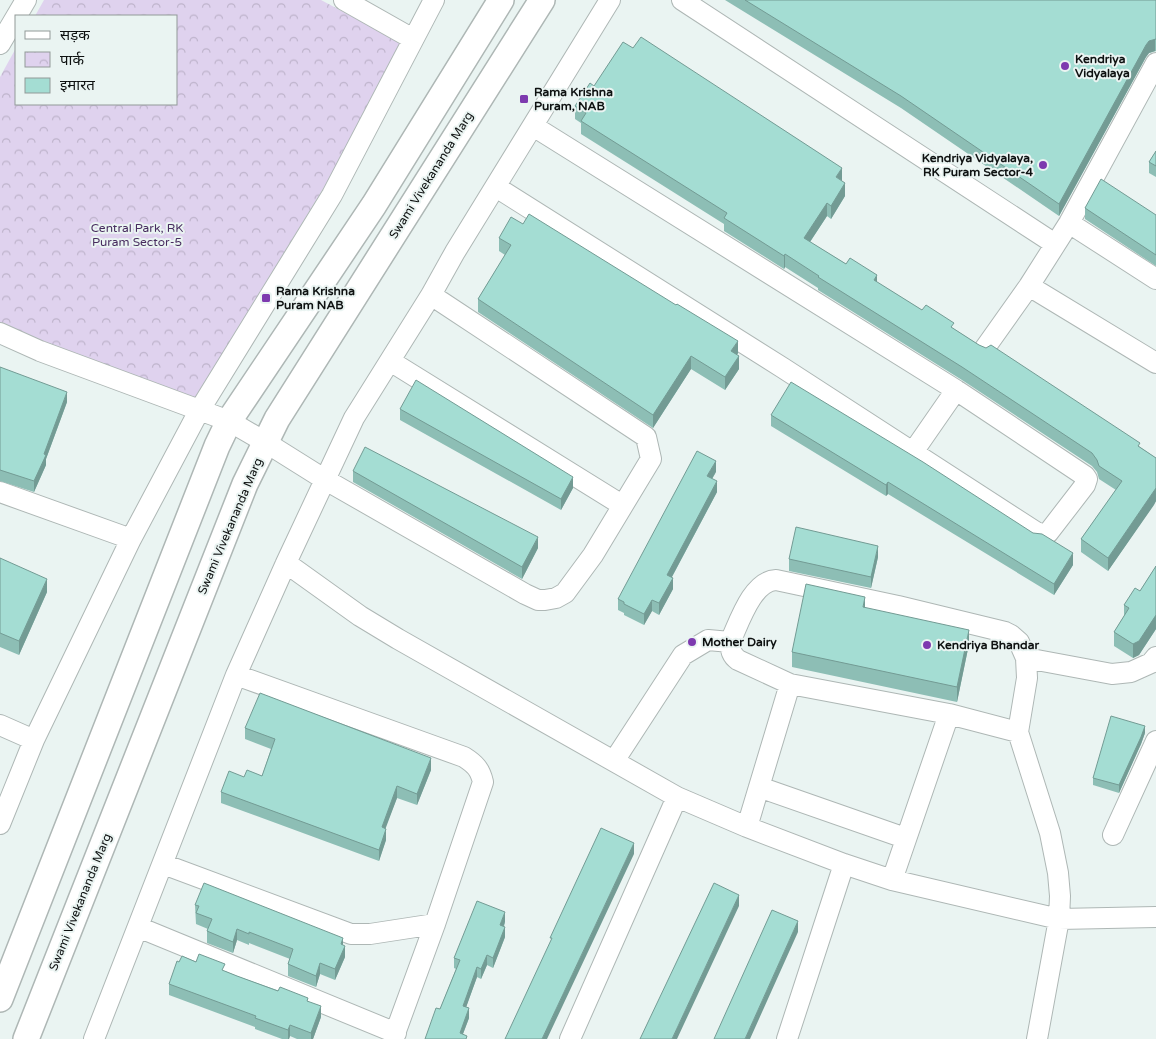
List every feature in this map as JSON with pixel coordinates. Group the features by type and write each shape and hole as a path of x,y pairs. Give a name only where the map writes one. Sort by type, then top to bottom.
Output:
{"street":[{"path":"17,15 26,0"},
{"path":"344,0 413,39"},
{"path":"0,824 34,740 131,539 199,411 332,195 434,0"},
{"path":"0,999 217,446 229,421 374,205 501,0"},
{"name":"Swami Vivekananda Marg","path":"26,1039 245,484 276,419 542,0"},
{"path":"94,1039 236,676 286,563 354,418 610,0"},
{"path":"682,0 1055,244"},
{"path":"0,44 15,19"},
{"path":"985,348 1029,286 1069,223 1156,63"},
{"path":"496,186 1039,534 1048,533 1087,483 1086,476 956,390 533,126"},
{"path":"1069,223 1156,279"},
{"path":"1029,286 1156,363"},
{"path":"0,333 40,351 229,421 324,480 525,594 538,600 556,598 565,592 593,555 651,459 646,436 431,295"},
{"path":"390,361 622,505"},
{"path":"913,452 956,390"},
{"path":"0,492 131,539"},
{"path":"286,563 379,628 677,797 747,827 892,880 1059,919 1156,918"},
{"path":"1018,732 949,714 790,684 738,660 734,657 730,642 757,589 770,580 898,606 1005,632 1019,642 1026,658 1027,678 1018,732 1050,833 1058,873 1060,896 1059,919 1036,1039"},
{"path":"614,761 683,654 708,640 730,642"},
{"path":"1026,658 1112,674 1131,672 1151,663 1156,657"},
{"path":"138,927 394,1036 435,924 483,782 480,772 475,764 464,758 236,676"},
{"path":"747,827 790,684"},
{"path":"892,880 949,714"},
{"path":"0,725 34,740"},
{"path":"1113,835 1156,741"},
{"path":"759,787 906,838"},
{"path":"570,1039 677,797"},
{"path":"163,864 351,934 370,934 435,924"},
{"path":"787,1039 844,864"}],"green space":[{"name":"Central Park, RK Puram Sector-5","path":"44,0 321,0 407,46 376,102 190,407 0,324 0,77 15,50 15,105 178,105 178,15 36,15"}],"building":[{"name":"Kendriya Vidyalaya, RK Puram Sector-4","path":"745,0 1156,0 1156,39 1149,41 1146,45 1059,204 901,96"},
{"path":"641,37 842,168 836,177 845,183 831,206 827,203 804,238 846,264 850,258 877,275 874,280 922,310 926,305 954,323 951,327 979,345 986,348 991,345 1140,443 1138,446 1156,458 1156,488 1108,558 1081,539 1122,481 1099,466 1092,453 962,367 818,277 785,254 784,256 724,218 727,213 581,121 586,113 575,106 590,83 594,86 623,42 633,48"},
{"path":"1156,151 1156,166 1149,162"},
{"path":"1101,179 1156,215 1156,255 1085,208"},
{"path":"529,214 738,341 731,351 739,356 725,377 691,356 653,415 478,299 511,245 499,238 511,217 523,224"},
{"path":"0,367 67,392 44,454 46,455 34,481 0,470"},
{"path":"416,380 573,477 561,499 400,409"},
{"path":"791,382 923,462 1033,533 1042,534 1073,553 1054,584 888,482 886,485 771,415"},
{"path":"365,447 538,537 522,567 353,471"},
{"path":"697,451 716,461 707,476 717,481 667,575 673,578 659,603 652,600 644,614 618,599"},
{"path":"796,527 878,546 871,577 789,559"},
{"path":"0,558 47,579 19,641 0,633"},
{"path":"1156,566 1156,615 1139,641 1133,644 1114,632 1129,608 1124,605 1135,588 1140,591"},
{"path":"806,584 865,597 863,607 969,630 957,687 792,652"},
{"path":"260,693 431,758 417,794 397,786 382,827 386,829 379,850 221,792 229,771 244,777 247,770 262,776 275,739 245,728"},
{"path":"1111,716 1145,726 1119,785 1093,778"},
{"path":"601,828 634,843 542,1039 505,1039 552,938 550,938"},
{"path":"204,883 343,938 341,944 345,946 335,969 320,963 316,976 288,964 293,949 237,929 233,942 207,931 212,919 196,913 199,906 195,905"},
{"path":"714,883 739,895 672,1039 640,1039"},
{"path":"477,901 505,912 500,925 505,927 493,958 487,955 481,969 477,967 463,1006 469,1008 460,1033 467,1036 466,1039 425,1039 436,1008 440,1009 460,960 454,958"},
{"path":"772,910 798,921 745,1039 714,1039"},
{"path":"199,954 225,964 222,970 278,991 280,987 308,998 307,1001 321,1006 311,1033 290,1025 288,1030 255,1018 256,1016 169,984 177,961 179,962 182,956 196,962"}],"place":[{"name":"Kendriya Vidyalaya","path":"1065,66"},
{"name":"Rama Krishna Puram, NAB","path":"524,99"},
{"name":"Kendriya Vidyalaya, RK Puram Sector-4","path":"1043,165"},
{"name":"Rama Krishna Puram NAB","path":"266,298"},
{"name":"Mother Dairy","path":"692,642"},
{"name":"Kendriya Bhandar","path":"927,645"}]}
